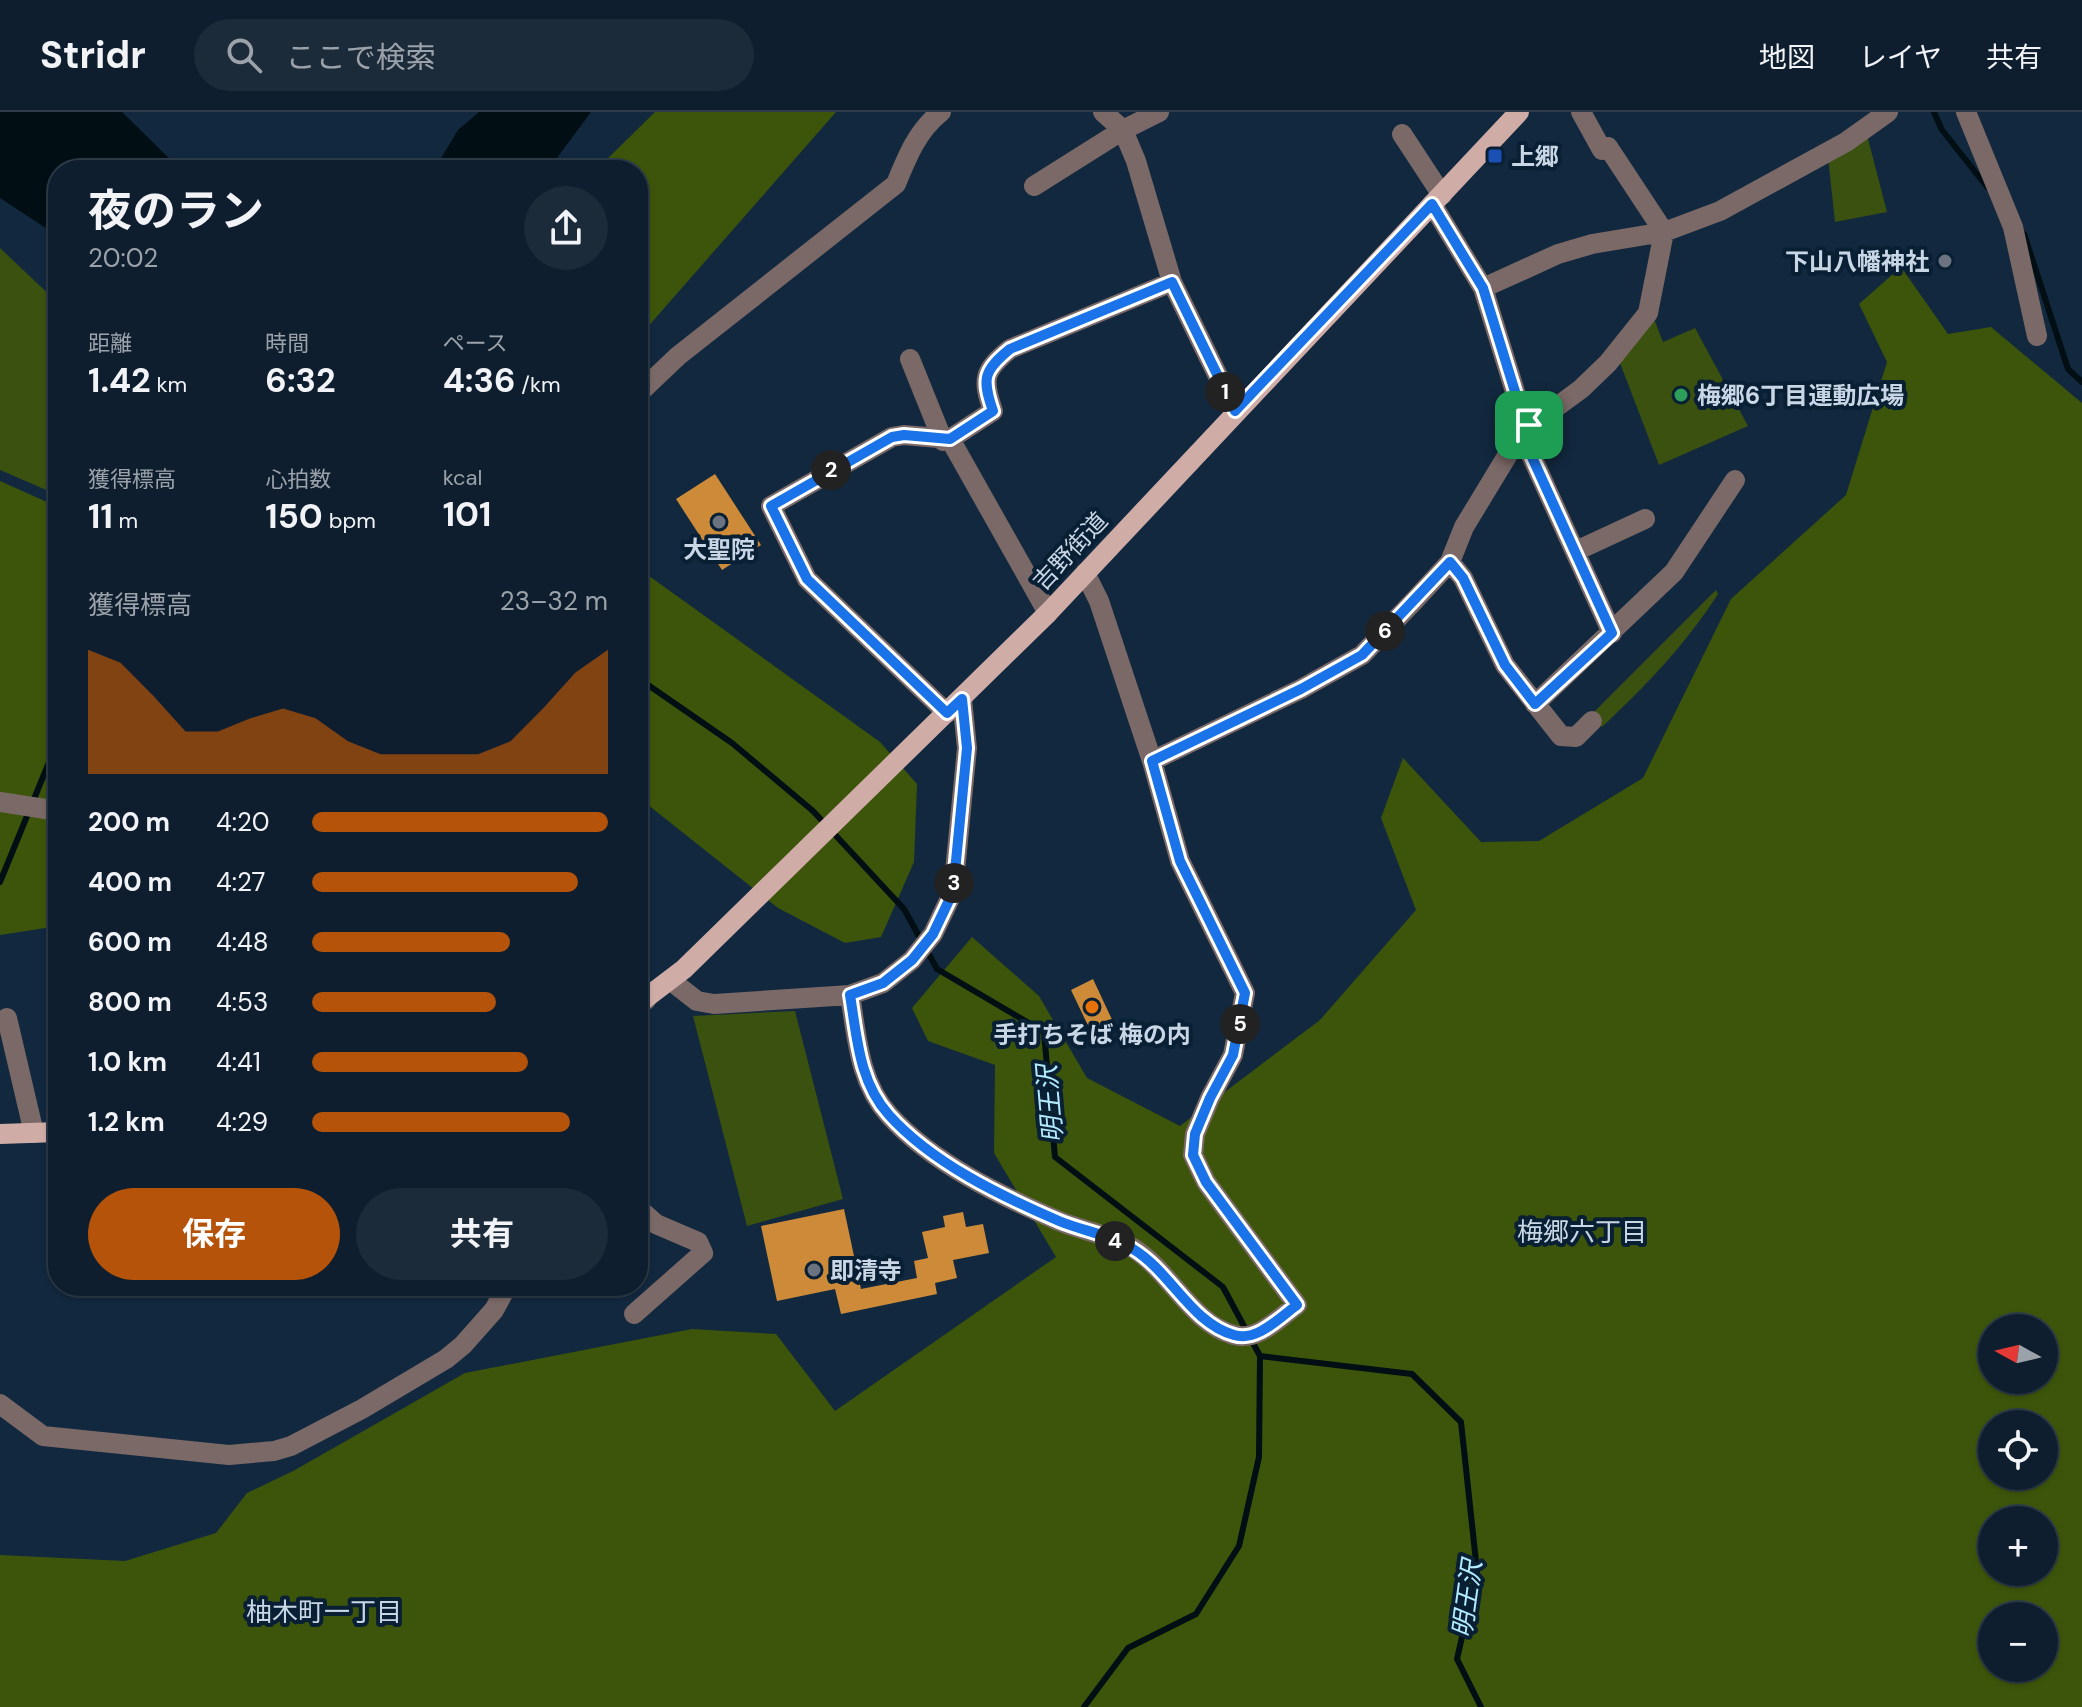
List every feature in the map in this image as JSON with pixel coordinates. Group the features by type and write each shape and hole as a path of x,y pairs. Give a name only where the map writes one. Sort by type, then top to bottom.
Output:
{"main road":[{"name":"吉野街道","path":"648,991 670,980 748,907 1048,613 1519,112"},
{"path":"0,1134 48,1132"}],"street":[{"path":"648,385 690,346 896,184 908,152 928,122 941,112"},
{"path":"1103,112 1123,130 1136,161 1172,282 1235,411"},
{"path":"1034,186 1123,130 1159,112"},
{"path":"1152,761 1301,689 1362,655 1450,562 1464,527 1525,429 1581,389 1608,363 1648,313 1664,232 1608,147 1602,150 1581,112"},
{"path":"1483,288 1558,254 1592,244 1664,232 1720,211 1846,142 1888,112"},
{"path":"1966,112 2013,227 2037,336"},
{"path":"1402,134 1483,288 1525,429 1612,633"},
{"path":"670,980 697,1001 714,1004 850,995 883,983 912,960 933,934 953,892 967,748 955,706 807,579 771,506 892,437 904,435 946,440 993,411 984,386 991,364 1010,349 1172,282"},
{"path":"910,359 946,440 1048,613"},
{"path":"1535,704 1674,572 1735,480"},
{"path":"1576,551 1645,519"},
{"path":"1450,562 1463,578 1505,665 1561,736 1576,737 1592,721"},
{"path":"850,995 863,1073 887,1113 909,1135 959,1171 1061,1221 1130,1246 1152,1261 1214,1327 1233,1335 1244,1338 1258,1333 1297,1305 1206,1182 1193,1155 1195,1134 1233,1055 1245,993 1180,861 1152,761 1099,601 1085,573"},
{"path":"0,802 48,809"},
{"path":"7,1018 34,1133"},
{"path":"634,1314 703,1253 698,1242 656,1224 648,1217"},
{"path":"0,1404 43,1436 229,1455 274,1451 291,1446 362,1409 446,1359 494,1310 502,1296"}],"green space":[{"path":"655,112 836,112 648,327 648,160 606,160"},
{"path":"1867,135 1887,212 1835,222 1828,157"},
{"path":"0,248 48,294 48,491 0,470"},
{"path":"1901,267 1948,334 1991,327 2082,403 2082,1707 0,1707 0,1555 125,1561 216,1533 247,1493 295,1470 465,1373 692,1329 776,1334 835,1411 1056,1257 994,1153 995,1065 928,1041 912,1008 972,937 1039,996 1087,1078 1180,1126 1320,1020 1416,910 1381,818 1403,758 1481,842 1539,841 1643,778 1731,599 1846,495 1887,362 1859,304"},
{"name":"梅郷6丁目運動広場","path":"1654,319 1663,342 1695,328 1748,426 1659,465 1620,363"},
{"path":"0,481 48,503 48,928 0,935"},
{"path":"648,575 880,742 917,784 914,862 881,937 845,943 778,908 648,805"},
{"path":"1716,590 1718,594 1678,648 1602,727 1591,715"},
{"path":"795,1011 843,1199 747,1226 693,1016"}],"shaded area":[{"path":"0,112 122,112 171,160 48,160 48,229 0,198"},
{"path":"479,112 591,112 555,160 440,160 458,130"}],"building":[{"name":"大聖院","path":"715,474 761,545 722,570 676,499"},
{"path":"1093,979 1115,1026 1093,1036 1071,990"},
{"name":"即清寺","path":"844,1209 861,1289 917,1278 914,1261 928,1258 922,1232 945,1227 943,1216 963,1212 966,1227 983,1224 989,1253 953,1260 957,1278 935,1283 937,1294 841,1314 835,1289 777,1301 761,1226"}],"waterway":[{"path":"1934,112 1942,130 1988,188"},
{"path":"2024,234 2068,369 2082,382"},
{"name":"明王沢","path":"648,685 732,743 813,811 904,909 937,969 1044,1032 1055,1157 1223,1287 1260,1356 1412,1374 1461,1422 1477,1571 1457,1659 1481,1707"},
{"path":"0,882 48,765"},
{"path":"1084,1707 1128,1648 1196,1614 1239,1546 1259,1457 1260,1356"}],"place":[{"name":"上郷","path":"1495,156"},
{"name":"下山八幡神社","path":"1945,261"},
{"name":"梅郷6丁目運動広場","path":"1681,395"},
{"name":"大聖院","path":"719,522"},
{"name":"手打ちそば 梅の内","path":"1092,1007"},
{"name":"即清寺","path":"814,1270"}],"district":[{"name":"梅郷六丁目","path":"1582,1232"},
{"name":"柚木町一丁目","path":"324,1612"}],"route":[{"path":"1432,204 1483,288 1521,411 1529,425 1521,433 1612,633 1535,704 1505,665 1463,578 1450,562 1362,655 1301,689 1152,761 1180,861 1245,993 1233,1055 1195,1134 1193,1155 1206,1182 1297,1305 1258,1333 1244,1338 1233,1335 1214,1327 1152,1261 1130,1246 1061,1221 959,1171 909,1135 887,1113 863,1073 850,995 883,983 912,960 933,934 953,892 967,748 962,699 947,713 807,579 771,506 892,437 904,435 943,441 950,439 993,411 984,386 991,364 1010,349 1172,282 1235,411 1432,204"}]}
